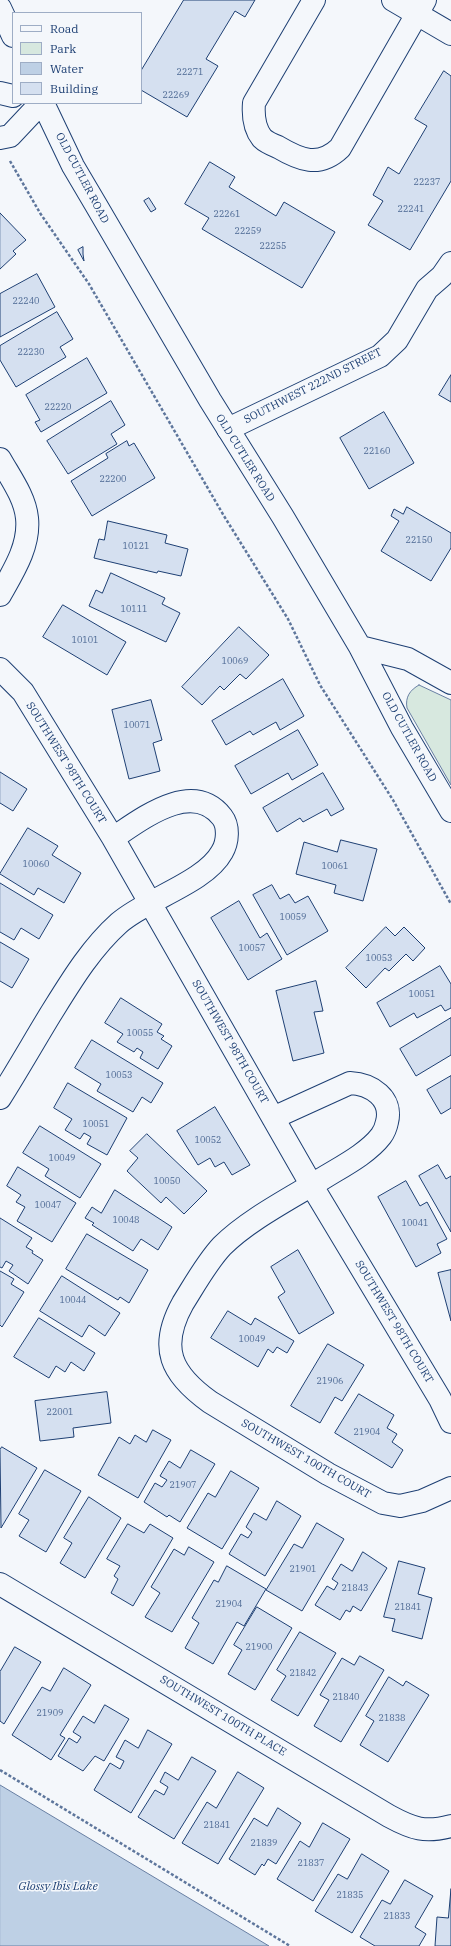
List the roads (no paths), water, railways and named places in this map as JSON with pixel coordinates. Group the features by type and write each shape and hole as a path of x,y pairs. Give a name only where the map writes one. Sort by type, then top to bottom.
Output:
{"street":[{"path":"314,0 254,103 253,114 255,125 263,138 293,156 306,160 318,160 331,156 340,148 421,7"},
{"path":"392,0 421,7 451,34"},
{"path":"0,8 12,34"},
{"path":"0,93 12,96"},
{"path":"0,138 10,136 41,104"},
{"name":"OLD CUTLER ROAD","path":"42,104 73,166 228,429 360,647 402,728 451,811"},
{"name":"SOUTHWEST 222ND STREET","path":"228,429 380,356 397,340 427,289 442,276 451,264"},
{"path":"0,459 23,502 27,518 25,542 21,554 0,596"},
{"path":"360,647 408,659 451,684"},
{"name":"SOUTHWEST 98TH COURT","path":"0,669 23,692 113,838 151,902 312,1186 446,1396 451,1422"},
{"path":"0,1098 70,983 86,961 120,923 151,902 203,872 222,852 227,835 224,820 219,813 194,800 178,802 158,810 113,838"},
{"path":"274,1118 350,1083 371,1087 381,1096 388,1107 388,1120 381,1136 356,1158 312,1186"},
{"name":"SOUTHWEST 100TH COURT","path":"312,1186 236,1233 222,1246 209,1263 178,1312 171,1330 169,1345 171,1358 175,1369 194,1391 210,1402 328,1474 383,1503 400,1506 415,1503 451,1488"},
{"name":"SOUTHWEST 100TH PLACE","path":"0,1584 389,1816 416,1829 430,1831 451,1826"}],"water":[{"name":"Glossy Ibis Lake","path":"0,1785 269,1946 0,1946"}]}
